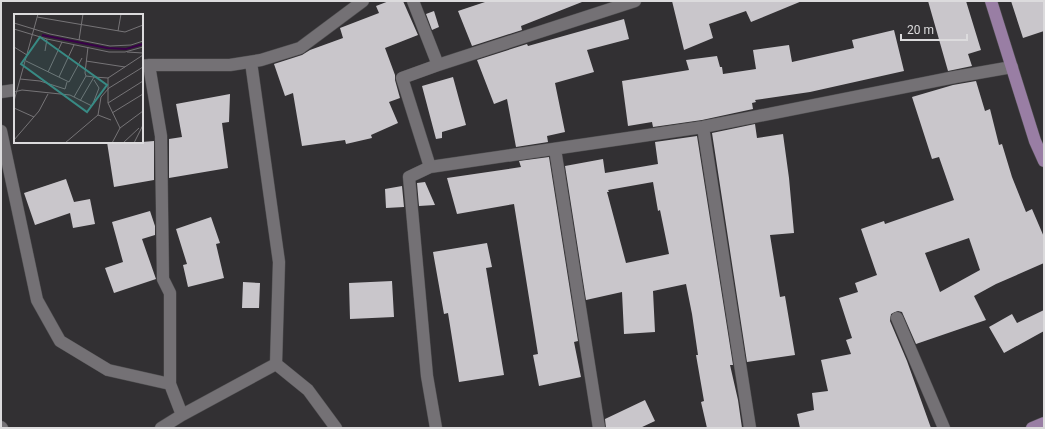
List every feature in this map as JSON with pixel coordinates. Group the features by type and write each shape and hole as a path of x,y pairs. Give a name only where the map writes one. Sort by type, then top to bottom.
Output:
{"main road":[{"path":"991,1 1012,67 1040,139 1044,161"},
{"path":"1032,428 1044,423"}],"street":[{"path":"182,415 170,384 170,293 164,279 161,136 146,66 230,65 262,60 300,48 363,1"},
{"path":"413,1 438,65"},
{"path":"430,167 402,78 635,1"},
{"path":"251,62 279,262 276,364"},
{"path":"436,428 427,376 409,177 430,167 703,127 1012,67"},
{"path":"1,92 14,90"},
{"path":"703,127 750,428"},
{"path":"1,131 37,300 60,341 108,370 170,384"},
{"path":"555,148 599,428"},
{"path":"897,318 944,428"},
{"path":"161,428 276,364"},
{"path":"276,364 308,390 336,428"}],"building":[{"path":"389,1 403,1 418,35 385,48 395,75 400,98 389,102 398,123 371,135 372,138 346,144 345,140 302,146 293,93 285,96 274,64 302,55 310,50 343,38 340,28 379,13 376,6"},
{"path":"488,1 582,2 521,26 522,30 472,46 458,11"},
{"path":"672,1 802,1 751,22 746,11 709,24 713,38 684,50"},
{"path":"928,1 966,1 981,50 968,54 972,66 948,71"},
{"path":"1011,1 1044,1 1044,31 1023,38"},
{"path":"434,11 439,27 432,30 426,14"},
{"path":"624,19 629,39 587,50 594,72 555,83 565,132 547,136 548,142 516,147 507,99 494,104 477,60 527,44 528,46"},
{"path":"894,30 904,71 810,92 755,100 756,102 752,103 753,109 702,120 653,127 652,122 628,126 622,81 689,70 686,60 717,56 720,67 722,67 723,74 756,69 753,50 789,45 792,62 854,48 852,40"},
{"path":"453,77 466,125 442,132 442,138 436,139 422,86"},
{"path":"976,81 985,111 990,109 999,145 1002,144 1012,177 1026,212 1032,209 1044,237 1044,263 996,284 974,296 986,320 916,344 902,312 898,311 891,314 890,321 907,361 931,428 800,428 797,414 814,410 812,393 828,391 821,360 851,354 846,340 852,338 839,298 858,292 855,283 877,275 861,229 884,221 885,224 954,200 939,157 932,159 912,97 953,85","holes":["969,238 980,270 940,292 925,253"]},
{"path":"230,94 229,122 222,123 228,168 169,178 169,139 182,137 176,104"},
{"path":"755,124 757,138 783,134 794,233 770,235 780,297 785,296 795,355 747,362 712,133"},
{"path":"697,136 733,365 730,365 738,400 742,428 707,428 701,402 704,401 696,355 698,355 692,314 686,284 653,291 655,332 624,334 622,292 586,300 565,166 603,159 605,173 658,164 655,142","holes":["653,182 658,211 660,210 669,254 626,263 607,192 609,192 608,190"]},
{"path":"154,141 154,180 114,187 107,143"},
{"path":"549,157 578,341 574,342 581,377 539,386 533,355 538,354 514,204 457,214 447,178 521,167 519,161"},
{"path":"66,179 74,202 90,199 95,224 73,228 70,213 35,225 24,193"},
{"path":"425,182 435,205 419,206 417,183"},
{"path":"402,186 404,207 386,208 385,189"},
{"path":"150,211 155,226 155,235 142,239 156,279 114,293 105,268 123,262 112,222"},
{"path":"211,217 220,243 216,244 224,278 188,287 183,265 187,264 176,229"},
{"path":"487,243 492,267 486,268 504,375 459,382 448,313 444,314 433,252"},
{"path":"392,281 394,317 350,319 349,283"},
{"path":"243,282 260,283 259,308 242,308"},
{"path":"1044,310 1044,331 1004,353 989,327 1012,314 1017,323"},
{"path":"645,400 655,421 640,428 606,428 605,419"}]}
